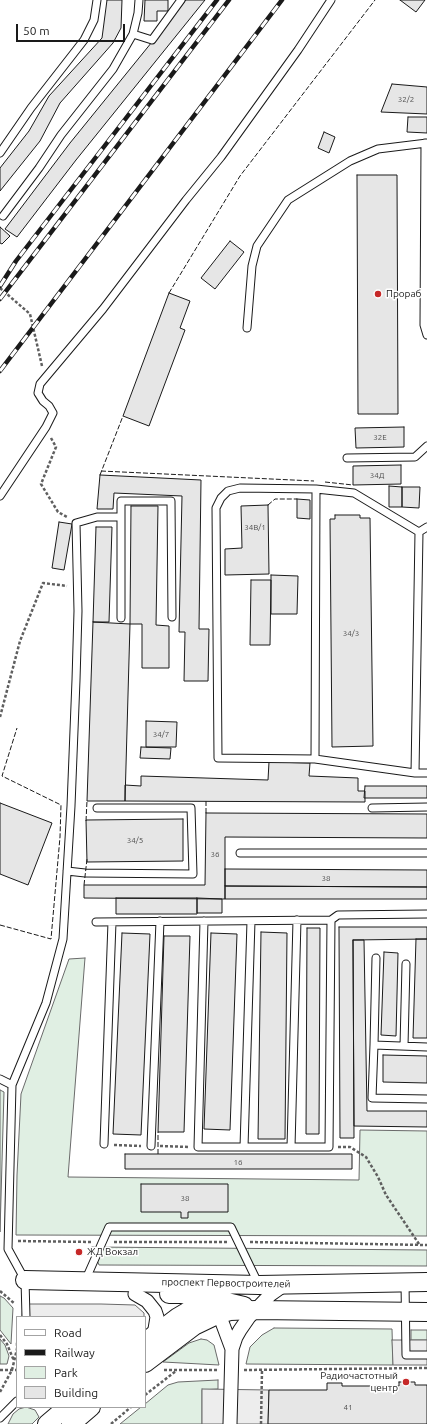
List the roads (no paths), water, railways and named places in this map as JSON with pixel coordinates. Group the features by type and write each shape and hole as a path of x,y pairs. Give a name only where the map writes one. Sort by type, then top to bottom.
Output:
{"main road":[{"name":"проспект Первостроителей","path":"22,1293 84,1281 141,1288 427,1282"},
{"path":"146,1361 154,1342 189,1310 210,1298 259,1285"},
{"path":"22,1293 141,1288 210,1298 256,1310"},
{"path":"154,1342 219,1314 230,1311 427,1312"},
{"path":"47,1424 69,1413 87,1408"}],"street":[{"path":"232,1349 240,1330 256,1310 275,1290 284,1284"},
{"path":"141,1288 157,1317 154,1342"},
{"path":"182,1294 187,1300 189,1310"},
{"path":"210,1298 219,1314 232,1349 230,1424"}],"lane":[{"path":"0,153 31,108 84,40 94,20 97,0"},
{"path":"3,216 39,168 61,135 113,69 133,34 138,13 139,0"},
{"path":"133,34 152,40 181,0"},
{"path":"0,496 46,427 53,413 38,393 40,384 103,309 186,200 221,157 298,50 331,0"},
{"path":"247,328 252,266 257,246 288,200 350,161 378,149 426,143 424,325 427,335"},
{"path":"347,458 415,457 427,446"},
{"path":"419,532 354,493 316,489 240,488 228,491 221,498 216,508 218,758 315,759 415,773 427,773"},
{"path":"315,759 316,489"},
{"path":"121,618 121,501 171,501 172,617"},
{"path":"26,1316 22,1293 8,1249 12,1085 46,1003 63,939 76,680 78,586 76,523 97,517 121,517"},
{"path":"419,532 427,527"},
{"path":"415,773 419,532"},
{"path":"372,808 427,807"},
{"path":"67,871 85,873 193,874 191,808 97,808"},
{"path":"240,853 427,853"},
{"path":"96,922 331,920 338,915 427,914"},
{"path":"291,1147 297,920"},
{"path":"204,921 198,1147 329,1147 331,920"},
{"path":"151,1146 160,921"},
{"path":"244,1147 251,921"},
{"path":"104,1144 112,922"},
{"path":"376,958 372,1098 427,1099"},
{"path":"404,1046 406,964"},
{"path":"374,1045 427,1047"},
{"path":"0,1079 12,1085"},
{"path":"84,1281 109,1227 231,1227 259,1285"},
{"path":"406,1282 406,1355 427,1355"},
{"path":"0,1418 16,1402"}],"railway":[{"path":"0,286 16,261 217,0"},
{"path":"0,299 229,0"},
{"path":"0,371 282,0"}],"place":[{"name":"Прораб","path":"378,294"},
{"name":"ЖД Вокзал","path":"79,1252"},
{"name":"Радиочастотный центр","path":"406,1382"}]}
